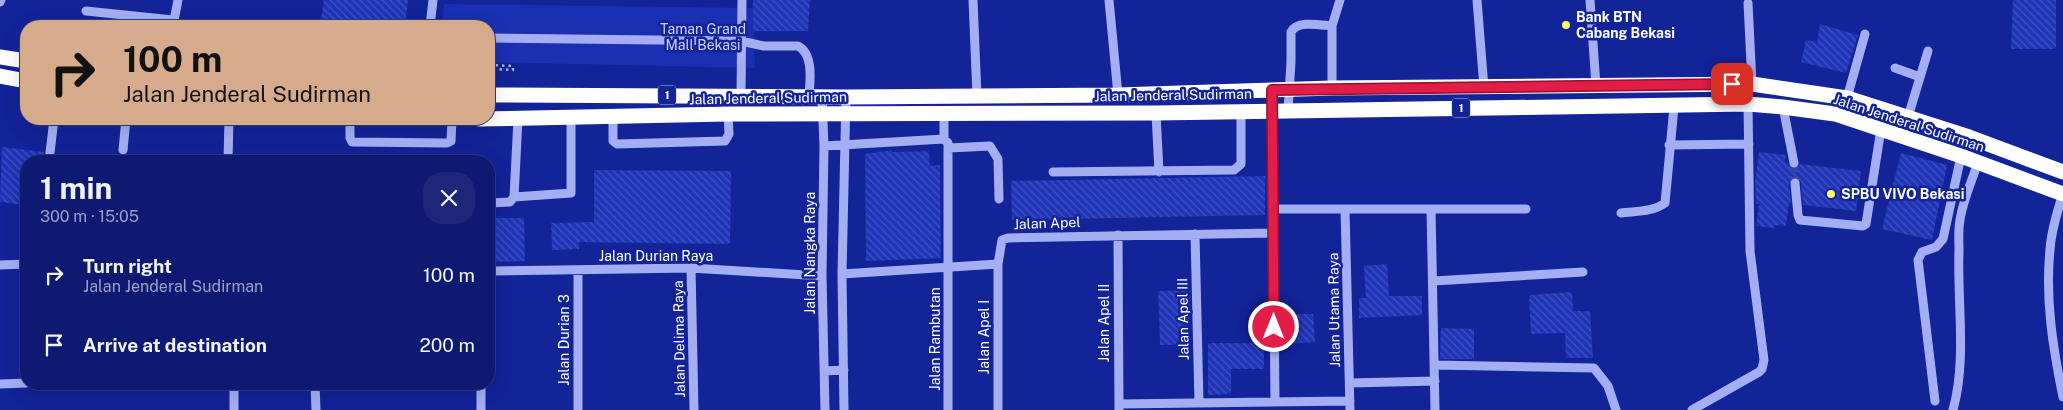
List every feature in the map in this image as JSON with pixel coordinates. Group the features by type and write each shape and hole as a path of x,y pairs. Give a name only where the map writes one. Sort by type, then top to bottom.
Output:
{"highway":[{"path":"0,57 20,60"},
{"path":"0,76 20,80"},
{"name":"Jalan Jenderal Sudirman","path":"495,96 977,96 1332,88 1752,84 1847,98 1969,137 2063,172"},
{"name":"Jalan Jenderal Sudirman","path":"495,119 728,114 1156,113 1748,104 1835,114 1961,156 2063,194"}],"street":[{"path":"174,20 178,0"},
{"path":"431,20 433,0"},
{"path":"741,95 742,0"},
{"path":"973,0 977,96"},
{"path":"1109,0 1118,94"},
{"path":"1332,88 1332,26 1340,0"},
{"path":"1477,0 1484,88"},
{"path":"1590,0 1596,86"},
{"path":"1748,3 1752,84"},
{"path":"86,11 151,20"},
{"path":"1288,110 1290,32 1299,25 1332,26"},
{"path":"1847,98 1865,34"},
{"path":"495,38 741,40"},
{"name":"Jalan Nangka Raya","path":"741,40 764,46 802,48 822,114 824,146 822,276 825,410"},
{"path":"1908,117 1928,51"},
{"path":"1895,68 1920,77"},
{"path":"1272,90 1275,402"},
{"path":"844,410 842,274 846,97"},
{"path":"1692,410 1759,372 1762,369 1764,360 1750,251 1748,104"},
{"path":"1621,213 1649,210 1660,207 1665,203 1674,106"},
{"path":"1783,107 1794,163"},
{"path":"1053,172 1234,170 1241,164 1241,111"},
{"path":"944,113 944,139 948,143 949,148 990,146 998,159 1000,199"},
{"path":"1156,113 1159,172"},
{"path":"613,117 614,140 617,144 725,141 729,134 728,114"},
{"path":"514,197 571,193 571,118"},
{"path":"495,203 510,202 514,197 518,119"},
{"path":"50,155 53,125"},
{"path":"123,150 125,125"},
{"path":"228,155 229,125"},
{"path":"350,125 350,138 352,142 447,143 451,141 452,125"},
{"path":"1795,183 1800,220 1863,226 1866,224 1881,129"},
{"path":"824,146 944,139"},
{"path":"1669,145 1749,144"},
{"name":"Jalan Rambutan","path":"948,410 949,148"},
{"path":"1934,402 1918,260 1922,252 1936,247 1943,239 1961,156"},
{"path":"1953,410 1956,400 1959,350 1958,272 1960,220 1978,162"},
{"path":"2063,194 2056,216 2050,250 2049,283 2054,349 2063,397"},
{"path":"1273,209 1526,209"},
{"name":"Jalan Utama Raya","path":"1345,209 1350,405"},
{"path":"1431,209 1436,410"},
{"name":"Jalan Apel III","path":"1195,234 1199,403"},
{"name":"Jalan Apel","path":"998,264 1001,244 1005,239 1118,235 1274,234"},
{"name":"Jalan Apel II","path":"1118,235 1119,407"},
{"path":"0,265 20,264"},
{"path":"842,274 998,264"},
{"name":"Jalan Apel I","path":"998,264 998,410"},
{"name":"Jalan Durian Raya","path":"495,271 691,268 822,276"},
{"name":"Jalan Delima Raya","path":"691,268 694,410"},
{"name":"Jalan Durian 3","path":"578,271 578,410"},
{"path":"1434,281 1583,272"},
{"path":"1435,365 1594,368 1608,386 1616,410"},
{"path":"824,370 844,370"},
{"path":"1350,383 1435,380"},
{"path":"0,384 20,383"},
{"path":"234,390 234,410"},
{"path":"315,390 316,410"},
{"path":"481,390 481,410"},
{"path":"1119,407 1275,402 1350,405"}],"path":[{"path":"495,65 513,66 513,70 495,69"}],"green space":[{"name":"Taman Grand Mall Bekasi","path":"444,4 753,8 755,68 495,62 495,20 443,20"}],"building":[{"path":"324,0 408,0 406,20 321,20"},
{"path":"753,0 810,0 808,31 753,31"},
{"path":"2013,0 2056,0 2056,49 2011,49"},
{"path":"1820,24 1858,35 1846,73 1801,62 1806,40 1817,42"},
{"path":"2,147 44,152 44,155 20,155 20,204 0,202"},
{"path":"892,150 892,152 929,151 930,166 940,165 941,258 866,261 865,154"},
{"name":"SPBU VIVO Bekasi","path":"1759,152 1786,155 1785,162 1792,169 1798,168 1800,164 1861,171 1856,211 1803,205 1801,182 1798,178 1794,177 1789,183 1791,203 1789,203 1786,226 1774,225 1774,228 1756,226 1759,204 1756,204 1755,182"},
{"path":"1901,153 1947,165 1932,240 1882,229"},
{"path":"594,170 731,171 730,244 579,242 579,249 552,250 551,223 594,222"},
{"path":"1265,176 1265,215 1012,220 1011,181"},
{"path":"495,218 524,218 525,261 495,262"},
{"path":"1387,264 1389,296 1422,296 1422,315 1359,318 1359,298 1366,298 1364,266"},
{"path":"1190,290 1189,345 1160,345 1158,291"},
{"path":"1572,292 1573,311 1590,311 1593,358 1566,358 1565,333 1531,334 1529,295"},
{"path":"1284,314 1313,314 1315,342 1285,344"},
{"path":"1441,328 1474,329 1474,359 1440,359"},
{"path":"1208,343 1264,343 1264,369 1231,369 1231,394 1208,395"}],"tunnel":[{"path":"1794,163 1795,183"}],"place":[{"name":"Bank BTN Cabang Bekasi","path":"1566,25"},
{"name":"SPBU VIVO Bekasi","path":"1831,194"}],"route":[{"path":"1274,327 1272,90 1732,84"}]}
